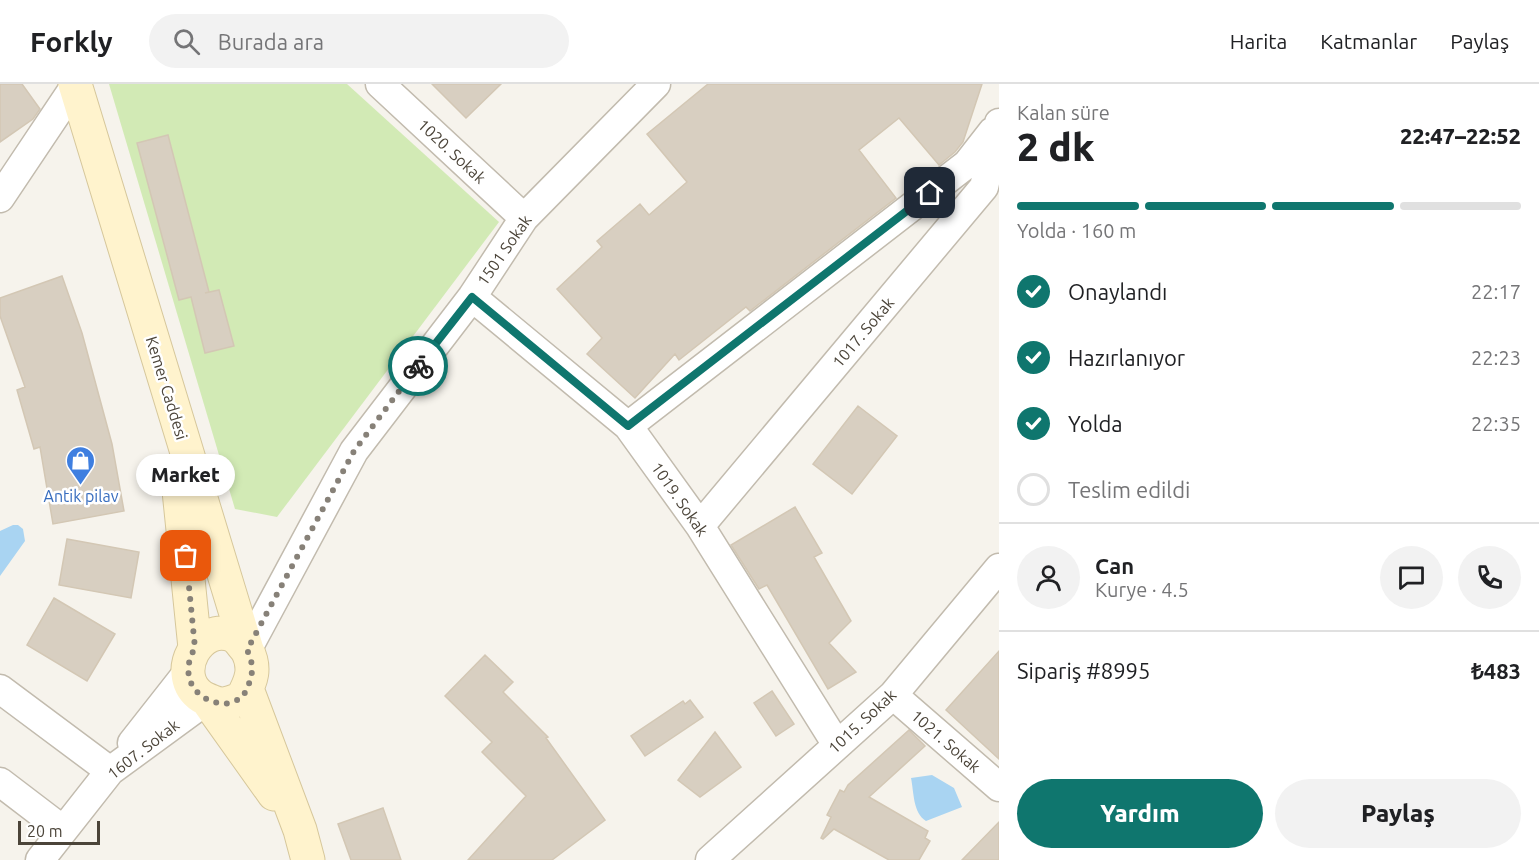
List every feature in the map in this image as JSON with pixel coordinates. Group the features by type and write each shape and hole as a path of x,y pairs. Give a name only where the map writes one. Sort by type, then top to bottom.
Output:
{"street":[{"name":"1020. Sokak","path":"380,84 525,218"},
{"name":"1501 Sokak","path":"247,650 354,451 472,297 525,218 656,84"},
{"path":"0,198 75,85"},
{"name":"Kemer Caddesi","path":"75,85 253,667 252,678 247,688 304,845"},
{"name":"1017. Sokak","path":"628,426 968,164 999,123"},
{"name":"1017. Sokak","path":"700,526 984,187 999,123"},
{"name":"1019. Sokak","path":"472,297 628,426 700,526 837,746"},
{"path":"169,395 191,660 191,684 207,700 304,845"},
{"name":"1015. Sokak","path":"710,860 893,695 999,568"},
{"path":"0,689 110,771 209,635 235,636 247,650"},
{"path":"207,700 223,705 242,698 247,688"},
{"name":"1021. Sokak","path":"893,695 999,787"},
{"name":"1607. Sokak","path":"40,860 110,771 207,700"},
{"path":"0,782 63,830"}],"green space":[{"path":"109,84 347,84 499,222 277,517 235,509"}],"water":[{"path":"18,525 23,529 25,541 0,576 0,531"},
{"path":"932,775 954,788 962,807 926,821 916,808 911,778"}],"building":[{"path":"0,84 22,84 40,109 33,119 0,142"},
{"path":"432,84 501,84 466,118"},
{"path":"708,84 982,84 963,142 939,165 899,118 859,150 896,198 750,311 746,307 679,360 675,354 635,398 587,354 602,338 557,289 602,247 597,241 640,204 649,215 687,182 647,134"},
{"path":"168,135 209,292 205,293 219,290 234,346 205,353 191,297 179,300 137,143"},
{"path":"62,276 82,333 112,444 124,511 53,524 40,447 34,449 17,390 25,387 0,316 0,298"},
{"path":"858,406 897,436 852,494 813,464"},
{"path":"795,507 822,553 814,557 851,621 829,643 856,672 828,689 767,585 759,589 731,545"},
{"path":"67,539 139,552 131,598 59,585"},
{"path":"54,598 115,634 87,681 27,645"},
{"path":"999,651 999,759 946,710"},
{"path":"485,655 513,682 503,692 548,737 546,738 605,820 552,860 468,860 526,796 482,752 492,742 445,696"},
{"path":"772,691 794,724 776,736 754,703"},
{"path":"690,700 703,717 645,756 631,736 683,701 685,704"},
{"path":"909,730 925,746 869,797 928,831 925,838 930,841 919,860 889,860 834,829 823,839 821,838 831,817 827,815 840,790 844,792 848,785"},
{"path":"715,732 741,767 700,797 678,780"},
{"path":"383,808 401,860 351,860 338,824"},
{"path":"999,822 999,860 962,860"}],"way so far":[{"path":"186,556 195,648 189,658 188,673 191,684 198,693 207,700 223,705 242,698 252,678 252,660 247,650 354,451 418,366"}],"place":[{"name":"Antik pilav","path":"81,486"},
{"name":"Market","path":"186,556"}],"route":[{"path":"418,366 472,297 628,426 930,193"}]}
